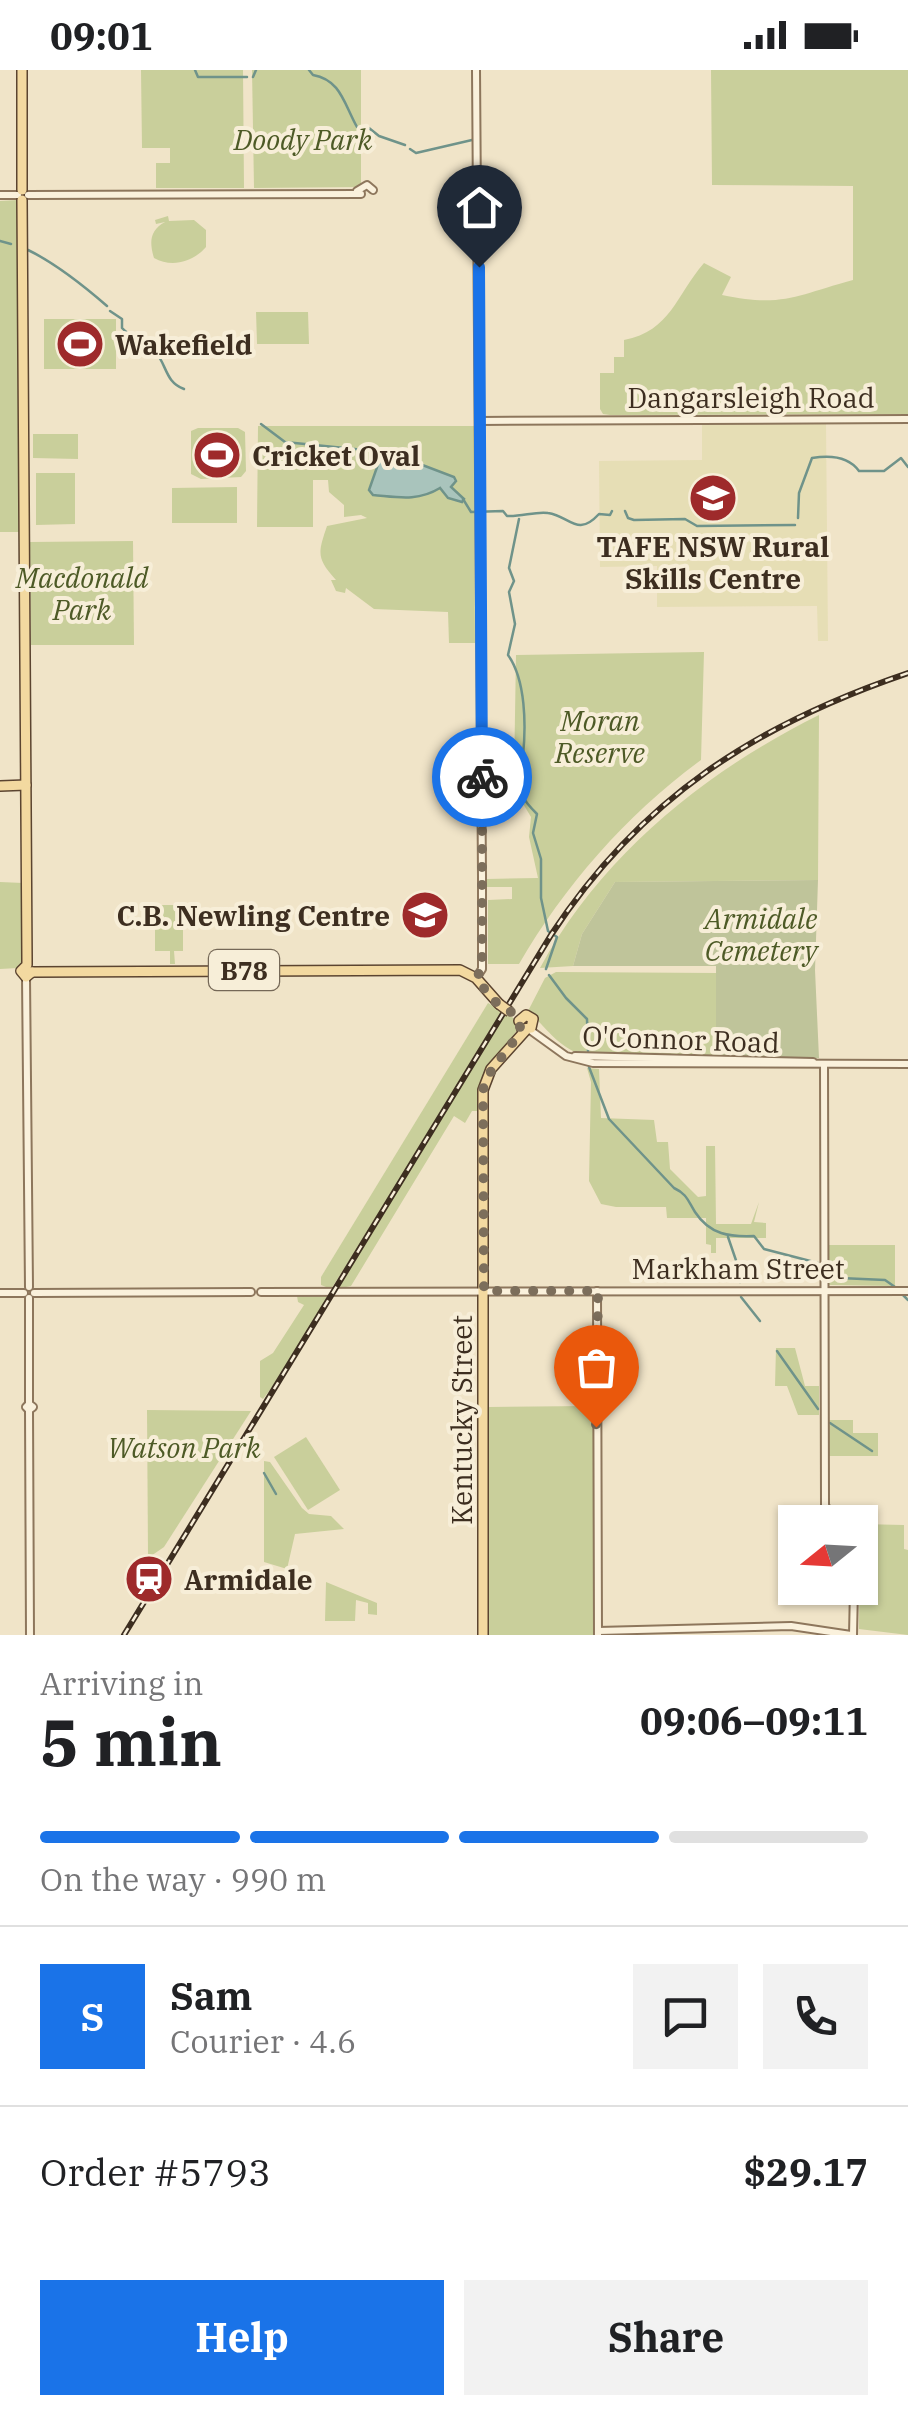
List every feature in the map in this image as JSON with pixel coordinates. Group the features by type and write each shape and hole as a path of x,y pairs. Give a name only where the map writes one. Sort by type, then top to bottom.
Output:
{"main road":[{"path":"22,70 28,971"},
{"path":"0,786 26,786"},
{"name":"B78","path":"28,971 460,970 476,978"},
{"path":"476,978 522,1023"},
{"name":"Kentucky Street","path":"484,1635 483,1090 491,1070 522,1023"}],"street":[{"path":"476,70 482,969 476,978"},
{"path":"0,195 361,192"},
{"name":"Dangarsleigh Road","path":"479,421 908,419"},
{"path":"28,971 30,1635"},
{"name":"O'Connor Road","path":"522,1023 566,1056 593,1064 908,1064"},
{"path":"824,1064 825,1505"},
{"path":"598,1291 598,1633 791,1626 852,1635 853,1605"},
{"name":"Markham Street","path":"29,1293 251,1292 255,1296 261,1292 908,1291"},
{"path":"0,1293 29,1293"}],"shaded area":[{"name":"TAFE NSW Rural Skills Centre","path":"826,423 828,641 818,641 817,606 657,607 657,566 600,567 599,461 702,460 702,424"}],"green space":[{"path":"141,70 243,70 244,188 156,188 156,163 170,163 170,148 142,148"},
{"name":"Doody Park","path":"252,70 361,70 361,187 254,188"},
{"path":"711,70 908,70 908,414 610,415 600,409 600,373 614,373 614,357 624,357 624,340 663,320 704,263 731,277 722,295 743,299 789,298 853,280 853,186 712,185"},
{"path":"18,200 20,532 0,532 0,201"},
{"path":"168,216 169,221 194,220 206,230 206,247 182,262 154,258 152,237 165,222 156,224 155,220"},
{"path":"256,312 308,312 309,344 257,344"},
{"name":"Wakefield","path":"44,319 116,319 116,369 44,369"},
{"path":"258,426 474,426 475,643 449,643 448,612 374,609 346,588 345,593 336,591 331,580 336,580 321,555 327,526 367,518 344,517 344,505 329,492 328,480 313,480 313,527 257,527"},
{"name":"Cricket Oval","path":"238,428 245,432 246,471 241,477 201,479 191,474 191,431"},
{"path":"33,434 78,434 78,459 33,458"},
{"path":"36,473 75,473 75,524 36,525"},
{"path":"237,487 237,523 172,523 172,488"},
{"name":"Macdonald Park","path":"133,541 134,645 31,645 30,542"},
{"name":"Moran Reserve","path":"704,652 701,760 623,827 556,906 519,964 488,964 488,900 512,899 512,887 487,887 487,879 538,878 529,837 531,817 519,797 514,776 516,655"},
{"path":"819,715 818,880 615,882 582,934 573,966 540,968 593,889 660,820 736,762"},
{"name":"Armidale Cemetery","path":"818,880 815,970 819,1058 716,1057 716,966 573,966 582,934 615,882"},
{"path":"0,882 23,883 23,964 18,968 0,969"},
{"path":"155,905 183,905 183,951 174,951 175,964 170,964 170,951 155,951"},
{"path":"556,972 716,973 716,1057 580,1054 572,1050 528,1011 545,978"},
{"path":"488,1003 502,1011 331,1289 321,1285 321,1277"},
{"path":"505,1012 516,1020 518,1029 488,1069 480,1111 472,1111 465,1123 454,1116 351,1286 336,1289"},
{"path":"587,1068 599,1069 601,1118 654,1120 657,1142 668,1142 670,1169 698,1197 706,1196 706,1146 715,1146 716,1224 751,1224 759,1202 754,1222 766,1223 766,1238 716,1238 716,1253 711,1253 711,1245 706,1244 706,1218 667,1218 666,1207 601,1204 589,1181 591,1082"},
{"path":"829,1245 895,1245 895,1286 829,1285"},
{"path":"330,1295 263,1399 260,1361 273,1353 304,1305 297,1296"},
{"path":"776,1348 795,1348 805,1386 819,1386 819,1415 798,1415 787,1386 775,1386"},
{"path":"587,1406 593,1414 594,1635 486,1635 487,1410"},
{"name":"Watson Park","path":"147,1410 251,1411 164,1547 151,1556 148,1554"},
{"path":"829,1420 853,1420 853,1433 878,1433 878,1456 828,1456"},
{"path":"306,1437 340,1490 308,1510 274,1457"},
{"path":"264,1461 270,1462 309,1514 331,1516 344,1529 295,1534 287,1569 264,1562"},
{"path":"878,1524 904,1525 904,1549 908,1550 908,1635 859,1629 859,1605 878,1605"},
{"path":"326,1582 377,1603 377,1615 368,1614 368,1603 356,1600 355,1621 325,1621"}],"water":[{"path":"383,450 454,477 456,481 451,487 464,499 462,502 448,498 440,488 415,497 373,495 369,490"}],"waterway":[{"path":"195,70 198,77 247,77"},
{"path":"253,77 256,70"},
{"path":"309,70 336,88 357,127"},
{"path":"369,128 405,145"},
{"path":"410,149 416,153 472,140"},
{"path":"0,241 11,244"},
{"path":"28,250 80,283 107,306"},
{"path":"110,311 122,319 126,332 151,347 170,378 184,389"},
{"path":"261,424 285,442 383,451"},
{"path":"798,518 799,493 812,458 838,458 859,471 884,471 901,458 908,467"},
{"path":"463,499 471,512 503,511 507,516 548,513 579,525 612,511"},
{"path":"625,511 634,520 685,519 697,526 795,525"},
{"path":"519,519 509,568 514,581 509,592 515,624 508,655 518,677 523,704 520,790 537,814 533,833 541,859 541,898 548,931 557,937 546,969"},
{"path":"549,975 587,1019 588,1051"},
{"path":"589,1067 609,1119 685,1195 707,1226 729,1235 754,1236 764,1249 818,1263"},
{"path":"728,1237 740,1282"},
{"path":"829,1266 840,1278 885,1280 895,1287"},
{"path":"903,1295 908,1300"},
{"path":"741,1297 760,1321"},
{"path":"777,1351 818,1409"},
{"path":"830,1423 872,1451"},
{"path":"264,1473 276,1494"}],"railway":[{"path":"124,1635 551,935 586,887 623,844 706,772 800,717 908,673"}],"way so far":[{"path":"482,777 482,969 476,978 493,1000 514,1014 520,1027 487,1075 483,1090 484,1291 598,1291 596,1427"}],"place":[{"name":"Wakefield","path":"80,344"},
{"name":"Cricket Oval","path":"217,455"},
{"name":"TAFE NSW Rural Skills Centre","path":"713,498"},
{"name":"C.B. Newling Centre","path":"425,915"},
{"name":"Armidale","path":"149,1579"}],"route":[{"path":"479,267 482,777"}]}
